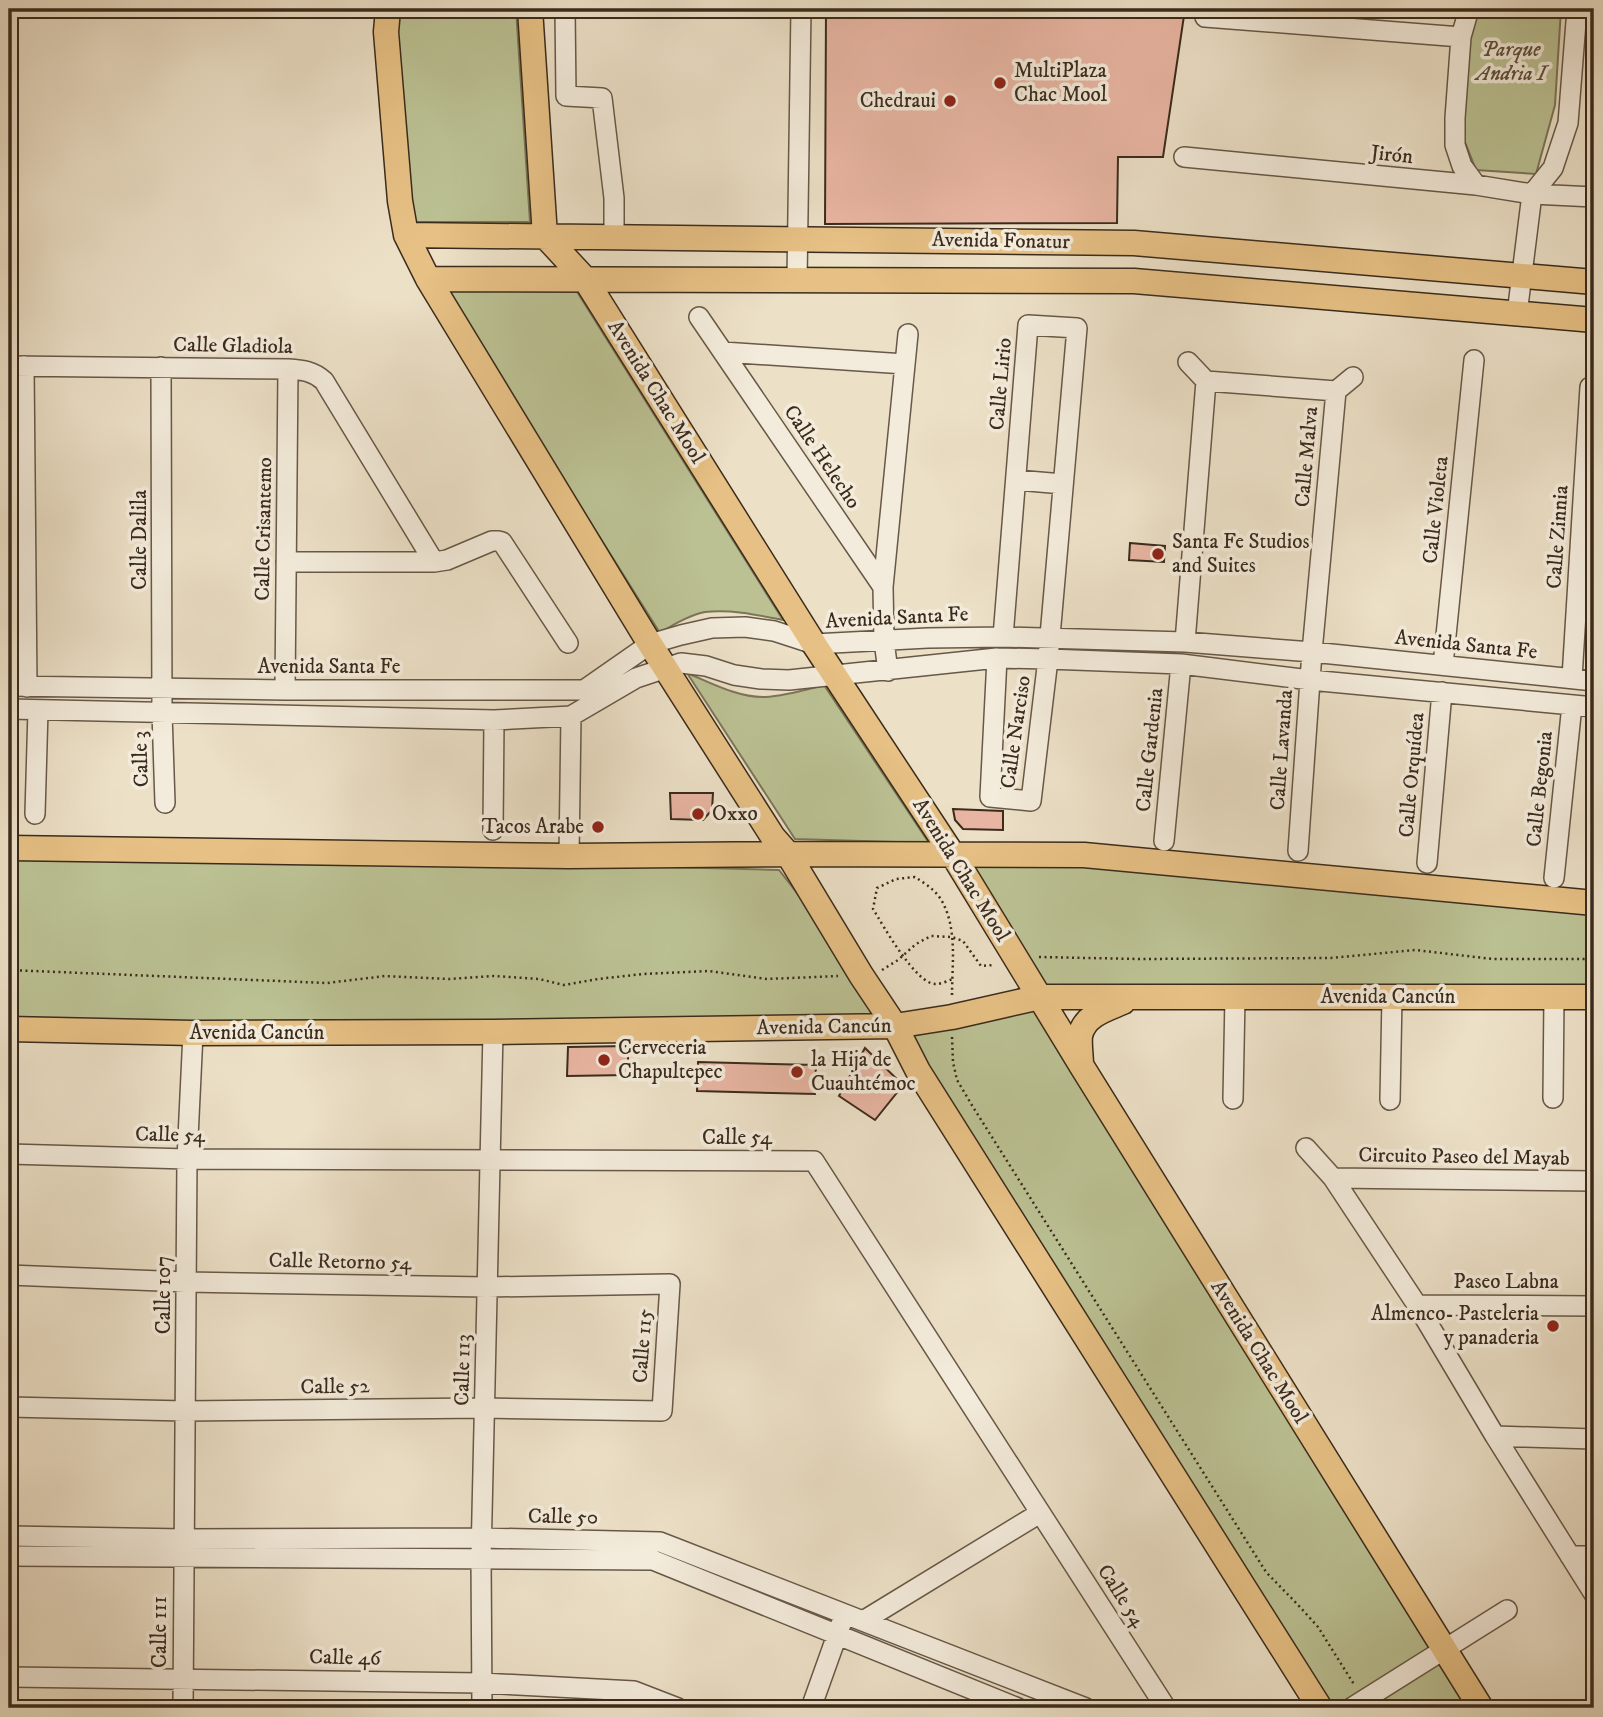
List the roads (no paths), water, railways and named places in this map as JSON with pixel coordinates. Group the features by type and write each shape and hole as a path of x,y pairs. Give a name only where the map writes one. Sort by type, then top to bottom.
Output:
{"main road":[{"path":"388,9 386,32 400,201 406,235 428,279 776,849 895,1026 926,1083 1320,1708"},
{"path":"530,9 545,236"},
{"name":"Avenida Fonatur","path":"406,235 1134,243 1594,282"},
{"name":"Avenida Chac Mool","path":"545,236 585,279 835,677 953,855 1481,1708"},
{"path":"1134,243 1134,281"},
{"name":"Avenida Fonatur","path":"428,279 1134,281 1594,320"},
{"path":"9,848 569,856 776,849 953,855 1084,855 1594,903"},
{"name":"Avenida Cancún","path":"9,1029 193,1033 493,1032 895,1026 1040,998 1594,997"},
{"path":"1081,1065 1080,1034 1087,1023 1097,1013 1136,998"}],"street":[{"path":"565,9 566,96 602,98 614,198 614,237"},
{"path":"797,280 801,9"},
{"path":"1469,9 1461,37 1455,145 1462,166 1476,185"},
{"path":"1517,314 1532,194 1553,169 1568,122 1577,9"},
{"path":"1205,18 1461,37"},
{"path":"1574,51 1594,53"},
{"name":"Jirón","path":"1184,157 1476,185 1532,194 1594,197"},
{"name":"Calle Helecho","path":"699,317 883,587"},
{"name":"Calle Lirio","path":"1003,637 1028,325 1077,328 1048,659"},
{"name":"Calle Helecho","path":"888,671 884,641 883,587 908,334"},
{"path":"723,352 905,364"},
{"name":"Calle Violeta","path":"1443,666 1474,359"},
{"path":"1188,362 1206,381 1336,391 1353,377"},
{"path":"16,366 18,686"},
{"name":"Calle Gladiola","path":"16,366 288,369 306,370 316,374 324,382 434,562"},
{"name":"Calle Dalila","path":"161,367 162,713"},
{"name":"Calle Crisantemo","path":"285,690 288,369"},
{"path":"1185,642 1206,381"},
{"name":"Calle Malva","path":"1312,652 1336,391"},
{"name":"Calle Zinnia","path":"1572,678 1591,394"},
{"path":"1016,480 1063,484"},
{"path":"286,562 434,562 447,560 492,541 502,542 568,643"},
{"name":"Avenida Santa Fe","path":"18,686 285,690 584,690 650,644 712,628 745,627 774,631 814,644 1003,637 1185,642 1312,652 1594,681"},
{"name":"Calle Lavanda","path":"1298,851 1312,652"},
{"path":"9,709 494,720 571,716 636,678 681,663 706,666 734,675 789,680 997,658 1181,664 1310,680 1594,707"},
{"name":"Calle Narciso","path":"997,658 990,797 1031,801 1048,659"},
{"name":"Calle Gardenia","path":"1164,841 1181,664"},
{"name":"Calle Orquídea","path":"1427,863 1443,692"},
{"name":"Calle Begonia","path":"1554,878 1572,705"},
{"path":"35,814 38,710"},
{"name":"Calle 3","path":"162,713 165,803"},
{"path":"569,856 571,716"},
{"path":"493,830 494,720"},
{"path":"1233,1099 1235,997"},
{"path":"1390,1100 1392,997"},
{"path":"1553,1098 1554,997"},
{"name":"Calle 113","path":"482,1708 481,1558 493,1032"},
{"name":"Calle 107","path":"184,1548 187,1159 193,1033"},
{"name":"Circuito Paseo del Mayab","path":"1306,1148 1333,1178 1417,1305 1495,1437 1592,1586"},
{"name":"Calle 54","path":"9,1154 187,1159 814,1161 1166,1708"},
{"name":"Circuito Paseo del Mayab","path":"1333,1178 1594,1181"},
{"name":"Calle Retorno 54","path":"9,1275 186,1282 487,1287 670,1284"},
{"name":"Calle 115","path":"662,1411 670,1284"},
{"name":"Paseo Labna","path":"1417,1305 1594,1306"},
{"name":"Calle 52","path":"9,1407 185,1411 484,1408 662,1411"},
{"path":"1495,1437 1594,1439"},
{"path":"810,1708 837,1635 854,1617 1040,1513"},
{"name":"Calle 50","path":"9,1536 184,1548 481,1558 653,1560 1018,1708"},
{"name":"Calle 50","path":"9,1556 482,1538 660,1542 1086,1708"},
{"name":"Calle 111","path":"183,1708 184,1548"},
{"path":"1570,1556 1594,1556"},
{"path":"1358,1704 1507,1611"},
{"name":"Calle 46","path":"9,1677 482,1683 634,1700 678,1708"}],"place":[{"name":"MultiPlaza Chac Mool","path":"1000,83"},
{"name":"Chedraui","path":"950,101"},
{"name":"Santa Fe Studios and Suites","path":"1158,554"},
{"name":"Oxxo","path":"698,814"},
{"name":"Tacos Arabe","path":"598,827"},
{"name":"Cerveceria Chapultepec","path":"604,1060"},
{"name":"la Hija de Cuauhtémoc","path":"797,1072"},
{"name":"Almenco- Pasteleria y panaderia","path":"1553,1326"}],"park label":[{"name":"Parque Andria I","path":"1511,62"}]}
